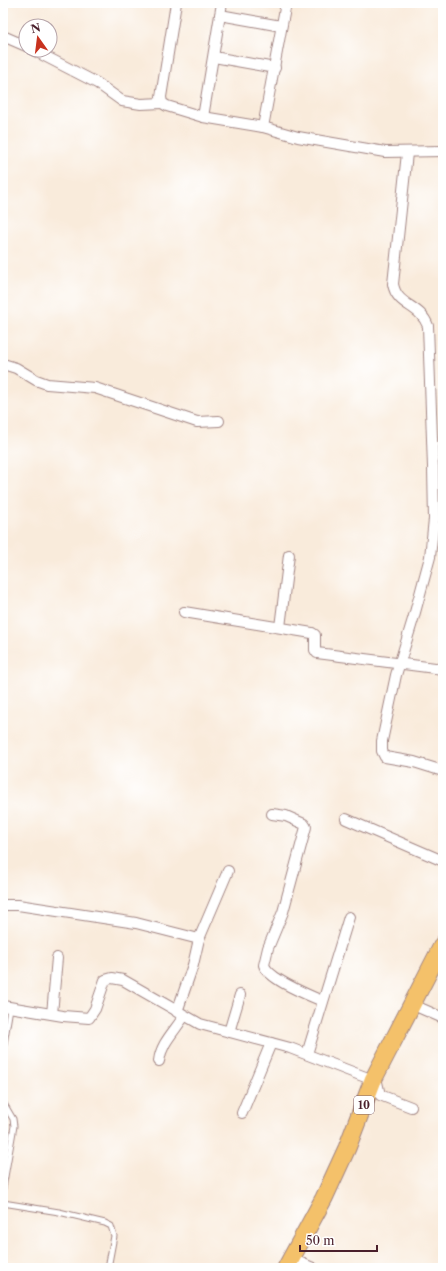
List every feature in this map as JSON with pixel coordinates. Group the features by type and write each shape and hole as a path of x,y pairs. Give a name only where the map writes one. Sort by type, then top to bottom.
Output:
{"highway":[{"name":"10","path":"289,1263 324,1198 347,1148 373,1080 443,944"}],"street":[{"path":"162,103 161,97 164,72 176,3"},
{"path":"203,117 222,3"},
{"path":"263,127 286,3"},
{"path":"220,16 281,26"},
{"path":"3,36 18,43"},
{"path":"214,57 275,68"},
{"path":"48,58 93,81 122,101 141,104 162,103 167,106 203,117 263,127 298,137 385,152 443,151"},
{"path":"407,152 393,284 397,297 420,313 428,326 438,519 414,616 399,663 382,741 384,754 389,758 414,762 443,771"},
{"path":"3,364 16,368 47,384 96,388 197,422 218,421"},
{"path":"280,627 289,555"},
{"path":"184,612 280,627 314,634 315,650 317,653 443,669"},
{"path":"272,814 286,816 304,824 306,827 283,912 268,948 264,965 269,973 281,981 322,1001"},
{"path":"346,819 443,861"},
{"path":"159,1061 160,1052 181,1014 199,939 228,871"},
{"path":"3,905 18,905 136,923 199,939"},
{"path":"307,1054 349,917"},
{"path":"52,1014 57,958"},
{"path":"7,1007 89,1018 95,1009 102,984 105,980 112,978 129,983 200,1024 307,1054 373,1080 377,1082 380,1095 411,1107"},
{"path":"229,1032 240,995"},
{"path":"412,1004 443,1018"},
{"path":"242,1113 271,1043"},
{"path":"289,1263 313,1268"}],"lane":[{"path":"3,1050 7,1007"},
{"path":"3,1102 13,1119 14,1126 3,1188"},
{"path":"3,1202 59,1212 105,1223 111,1226 114,1236 108,1268"}]}
